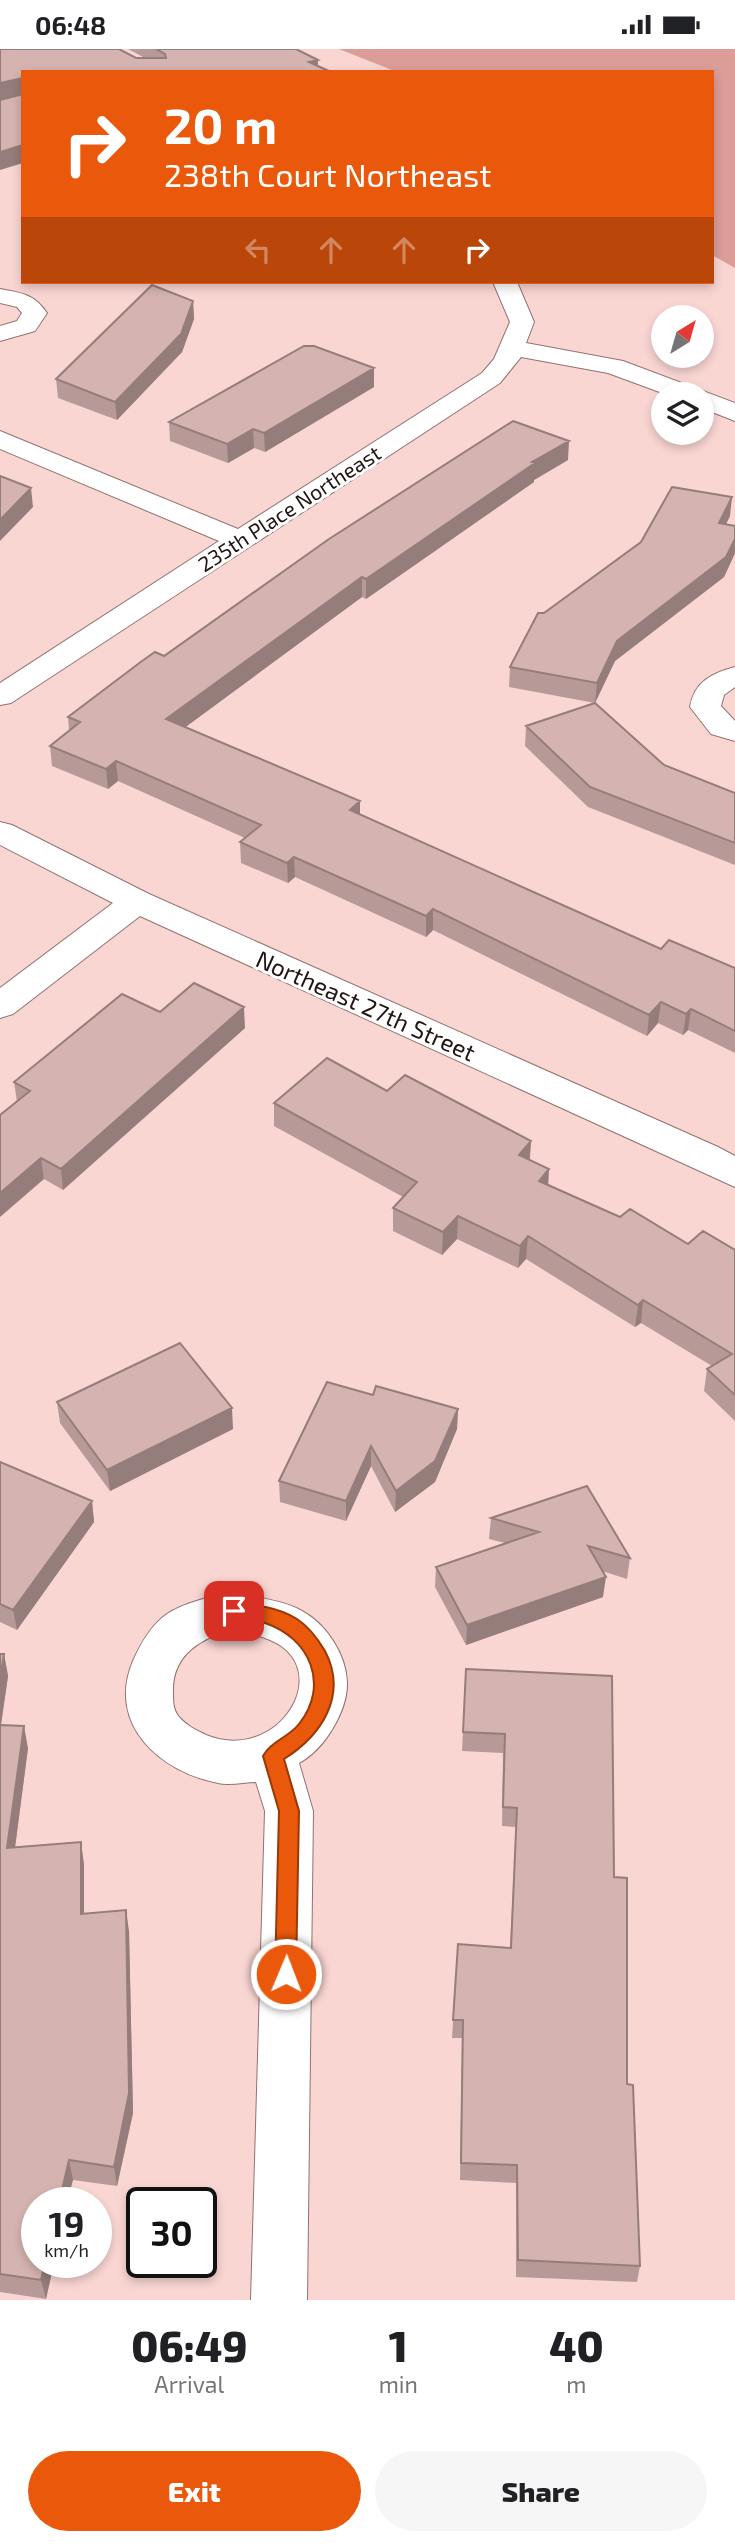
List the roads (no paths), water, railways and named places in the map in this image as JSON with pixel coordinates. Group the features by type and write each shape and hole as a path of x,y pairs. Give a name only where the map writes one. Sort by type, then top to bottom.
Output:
{"street":[{"name":"235th Place Northeast","path":"0,696 491,378 513,348 522,322 507,284"},
{"path":"0,296 25,301 35,313 26,325 0,334"},
{"path":"513,348 614,366 657,382"},
{"path":"714,403 735,413"},
{"path":"0,439 240,540"},
{"path":"735,676 712,687 706,697 705,707 722,727 735,732"},
{"name":"Northeast 27th Street","path":"0,832 137,902 704,1156 735,1173"},
{"path":"0,1006 137,902"},
{"path":"273,1756 289,1811 279,2300"}]}
